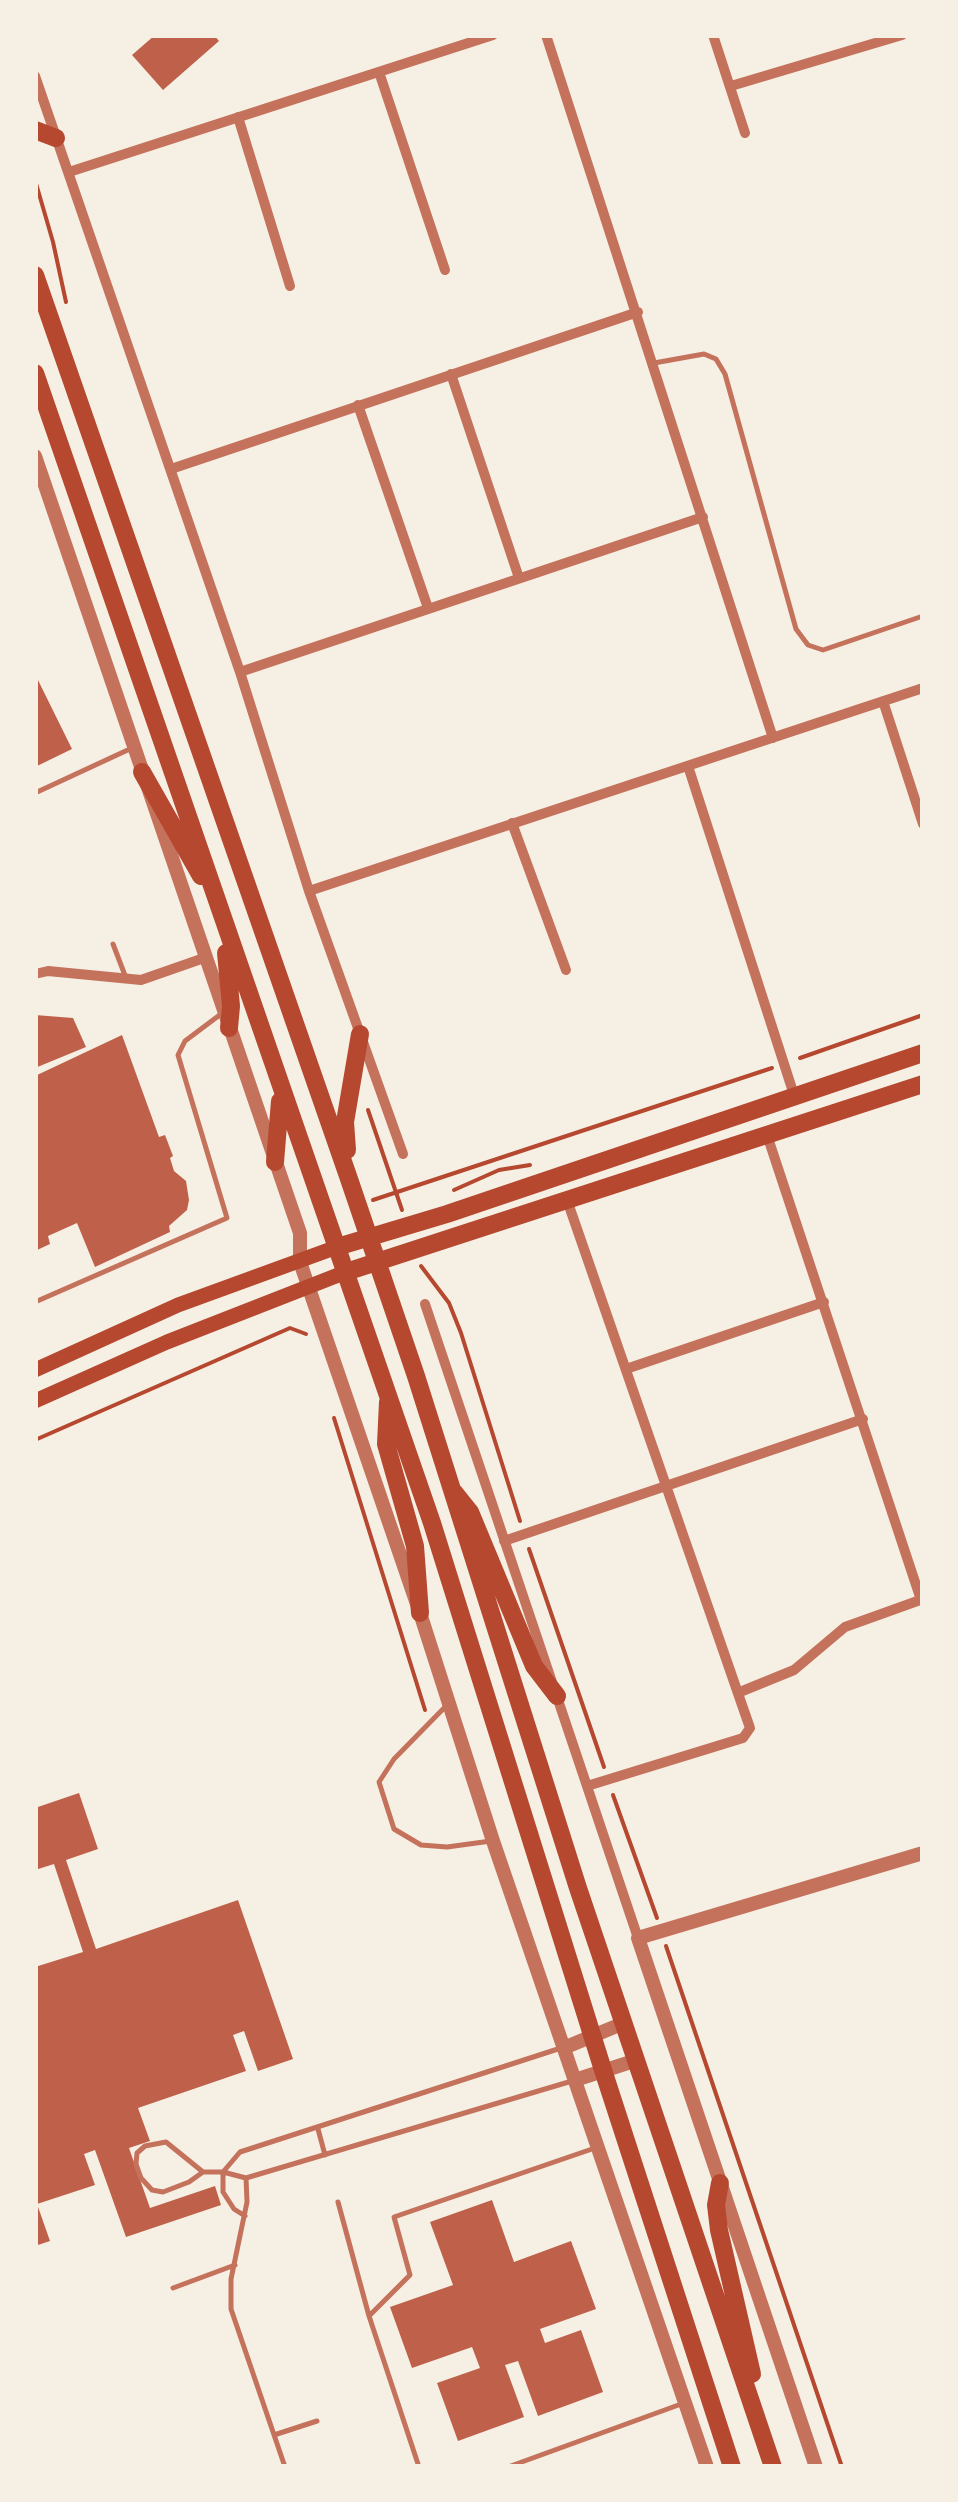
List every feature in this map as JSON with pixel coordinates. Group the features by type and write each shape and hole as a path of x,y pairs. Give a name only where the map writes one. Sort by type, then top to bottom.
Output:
{"main road":[{"path":"35,130 56,138"},
{"path":"35,276 416,1376 447,1483 773,2467"},
{"path":"35,373 432,1523 732,2467"},
{"path":"142,772 218,903 230,980 226,1020"},
{"path":"348,1176 344,1122 360,1034"},
{"path":"35,1370 178,1305 367,1236 404,1217 795,1098 923,1053"},
{"path":"275,1162 281,1113 277,1075"},
{"path":"35,1401 183,1335 346,1272 923,1084"},
{"path":"389,1397 386,1444 415,1546 420,1613"},
{"path":"447,1483 470,1512 534,1666 557,1696"},
{"path":"720,2183 716,2205 718,2230 745,2339 757,2419"}],"street":[{"path":"69,172 493,35"},
{"path":"546,35 772,738"},
{"path":"713,35 745,133"},
{"path":"731,86 902,35"},
{"path":"379,72 445,270"},
{"path":"35,76 403,1154"},
{"path":"238,116 290,286"},
{"path":"171,469 638,312"},
{"path":"451,374 519,578"},
{"path":"358,405 428,608"},
{"path":"35,456 300,1233 300,1262 707,2467"},
{"path":"240,672 703,517"},
{"path":"310,890 923,688"},
{"path":"883,702 923,824"},
{"path":"688,766 795,1098"},
{"path":"512,823 566,970"},
{"path":"35,974 48,971 141,980 204,958"},
{"path":"740,1692 794,1670 845,1627 922,1599 768,1134"},
{"path":"567,1200 750,1724 743,1738 587,1786"},
{"path":"626,1369 824,1302"},
{"path":"425,1304 816,2467"},
{"path":"504,1541 863,1419"},
{"path":"638,1938 923,1854"},
{"path":"566,2047 624,2023"},
{"path":"574,2080 637,2060"}],"lane":[{"path":"654,364 704,354 716,359 724,374 796,629 808,645 822,650 923,616"},
{"path":"35,794 133,747"},
{"path":"112,944 126,978"},
{"path":"35,1302 227,1218 178,1055 185,1041 226,1020"},
{"path":"449,1704 386,1768 380,1782 394,1829 421,1844 447,1848 493,1840"},
{"path":"245,2216 234,2209 224,2192 223,2172 240,2152 566,2047"},
{"path":"203,2172 166,2142 145,2146 137,2153 141,2178 152,2190 175,2188 203,2172 246,2178 574,2080"},
{"path":"318,2128 325,2155"},
{"path":"369,2316 410,2275 394,2216 598,2147"},
{"path":"246,2178 245,2216 230,2291 231,2310 285,2467"},
{"path":"338,2202 369,2316 418,2467"},
{"path":"173,2288 236,2265"},
{"path":"508,2467 684,2402"},
{"path":"274,2435 317,2421"}],"path":[{"path":"370,1201 730,1084 923,1015"},
{"path":"415,1249 455,1318 524,1534 842,2467"},
{"path":"35,1440 290,1328 307,1334"},
{"path":"330,1408 429,1722"}],"building":[{"path":"155,35 214,35 219,41 163,90 132,55"},
{"path":"35,674 72,749 35,767"},
{"path":"35,1015 73,1018 86,1047 35,1068"},
{"path":"122,1035 159,1137 165,1135 174,1171 186,1181 189,1200 187,1210 169,1226 170,1232 95,1267 77,1223 48,1236 50,1244 35,1251 35,1076"},
{"path":"79,1793 98,1849 66,1860 96,1949 238,1900 293,2059 258,2071 244,2031 233,2035 246,2071 138,2108 150,2141 129,2148 150,2208 215,2186 221,2205 126,2237 95,2150 84,2154 95,2185 37,2204 50,2241 35,2246 35,1967 83,1952 54,1864 35,1870 35,1808"},
{"path":"492,2200 514,2262 571,2241 596,2309 540,2329 545,2343 581,2330 603,2392 538,2416 518,2361 505,2365 524,2417 458,2441 437,2383 480,2368 472,2347 412,2368 390,2307 453,2285 430,2222"}]}
